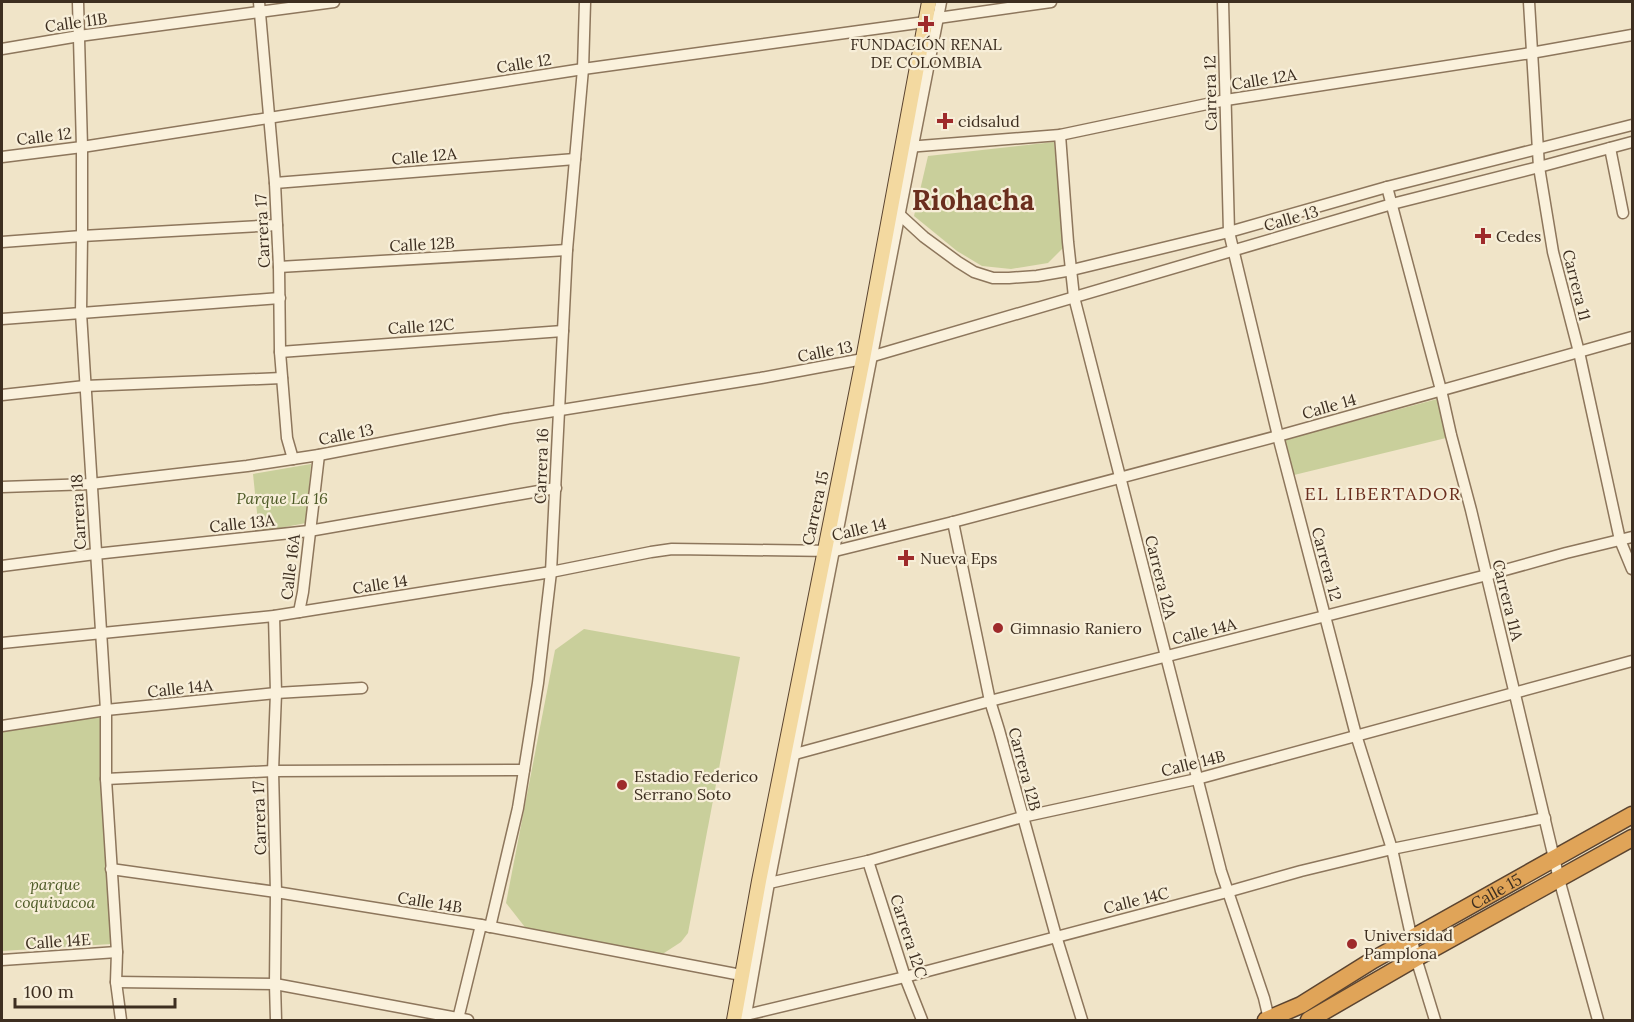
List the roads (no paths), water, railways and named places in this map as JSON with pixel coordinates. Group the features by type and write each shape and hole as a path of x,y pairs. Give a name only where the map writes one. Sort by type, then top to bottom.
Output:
{"highway":[{"name":"Calle 15","path":"1306,1015 1373,960 1632,815"},
{"name":"Calle 15","path":"1268,1020 1306,1015 1416,958 1632,838"}],"main road":[{"name":"Carrera 15","path":"740,1018 741,975 764,882 868,357 932,20 929,2"}],"street":[{"name":"Carrera 18","path":"78,2 82,147 81,313 106,710 106,779 117,952 116,982 121,1020"},
{"name":"Calle 11B","path":"2,49 259,7 334,2"},
{"name":"Carrera 16","path":"463,1020 518,808 538,683 551,572 567,250 583,69 585,2"},
{"path":"932,20 941,2"},
{"name":"Calle 12","path":"2,157 82,147 583,69 1051,2"},
{"name":"Carrera 12","path":"1223,2 1229,232 1278,436 1356,735 1392,849 1416,958 1436,1020"},
{"name":"Carrera 11","path":"1530,2 1539,167 1553,252 1579,352 1620,540 1632,569"},
{"name":"Carrera 17","path":"259,7 275,183 280,352 287,438 292,459"},
{"name":"Calle 12A","path":"907,147 1060,135 1226,100 1531,53 1632,35"},
{"name":"Calle 13","path":"900,215 924,237 974,272 993,278 1009,278 1072,270 1229,232 1387,187 1632,125"},
{"name":"Carrera 12A","path":"1060,135 1074,297 1227,892 1264,998 1268,1020"},
{"name":"Calle 13","path":"2,487 91,484 247,466 319,455 505,419 761,378 868,357 1392,204 1632,142"},
{"name":"Carrera 15","path":"868,357 900,215 907,147"},
{"path":"1610,148 1623,213"},
{"name":"Calle 12A","path":"275,183 575,159"},
{"name":"Carrera 11A","path":"1387,187 1441,390 1554,860 1598,1020"},
{"path":"2,242 277,225"},
{"name":"Calle 12B","path":"279,267 567,250"},
{"path":"2,319 280,298"},
{"name":"Calle 12C","path":"280,352 563,331"},
{"name":"Calle 14","path":"2,643 274,616 551,572 672,549 829,552 953,522 1278,436 1632,337"},
{"path":"2,394 85,386 282,378"},
{"name":"Calle 16A","path":"299,612 319,455"},
{"name":"Calle 13A","path":"2,566 309,531 556,488"},
{"name":"Carrera 12B","path":"953,522 990,701 1082,1020"},
{"name":"Calle 14A","path":"789,753 1632,537"},
{"name":"Carrera 17","path":"274,616 276,1020"},
{"name":"Calle 14B","path":"764,882 868,861 1023,817 1197,779 1632,661"},
{"name":"Calle 14A","path":"2,726 106,710 276,693 362,688"},
{"path":"106,779 273,771 524,770"},
{"name":"Calle 14C","path":"740,1018 905,977 1301,871 1392,849 1545,818"},
{"name":"Carrera 12C","path":"868,861 905,977 922,1020"},
{"name":"Calle 14B","path":"111,869 276,892 486,926 741,975"},
{"name":"Carrera 15","path":"740,1018 764,882"},
{"name":"Calle 14E","path":"2,960 117,952"},
{"path":"116,982 275,984 421,1016 463,1020"}],"place":[{"name":"FUNDACIÓN RENAL DE COLOMBIA","path":"926,24"},
{"name":"cidsalud","path":"945,121"},
{"name":"Cedes","path":"1483,236"},
{"name":"Nueva Eps","path":"906,558"},
{"name":"Gimnasio Raniero","path":"998,628"},
{"name":"Estadio Federico Serrano Soto","path":"622,785"},
{"name":"Universidad Pamplona","path":"1352,944"}],"district":[{"name":"Riohacha","path":"973,200"},
{"name":"EL LIBERTADOR","path":"1383,493"}],"park label":[{"name":"Parque La 16","path":"282,498"},
{"name":"parque coquivacoa","path":"55,893"}]}
